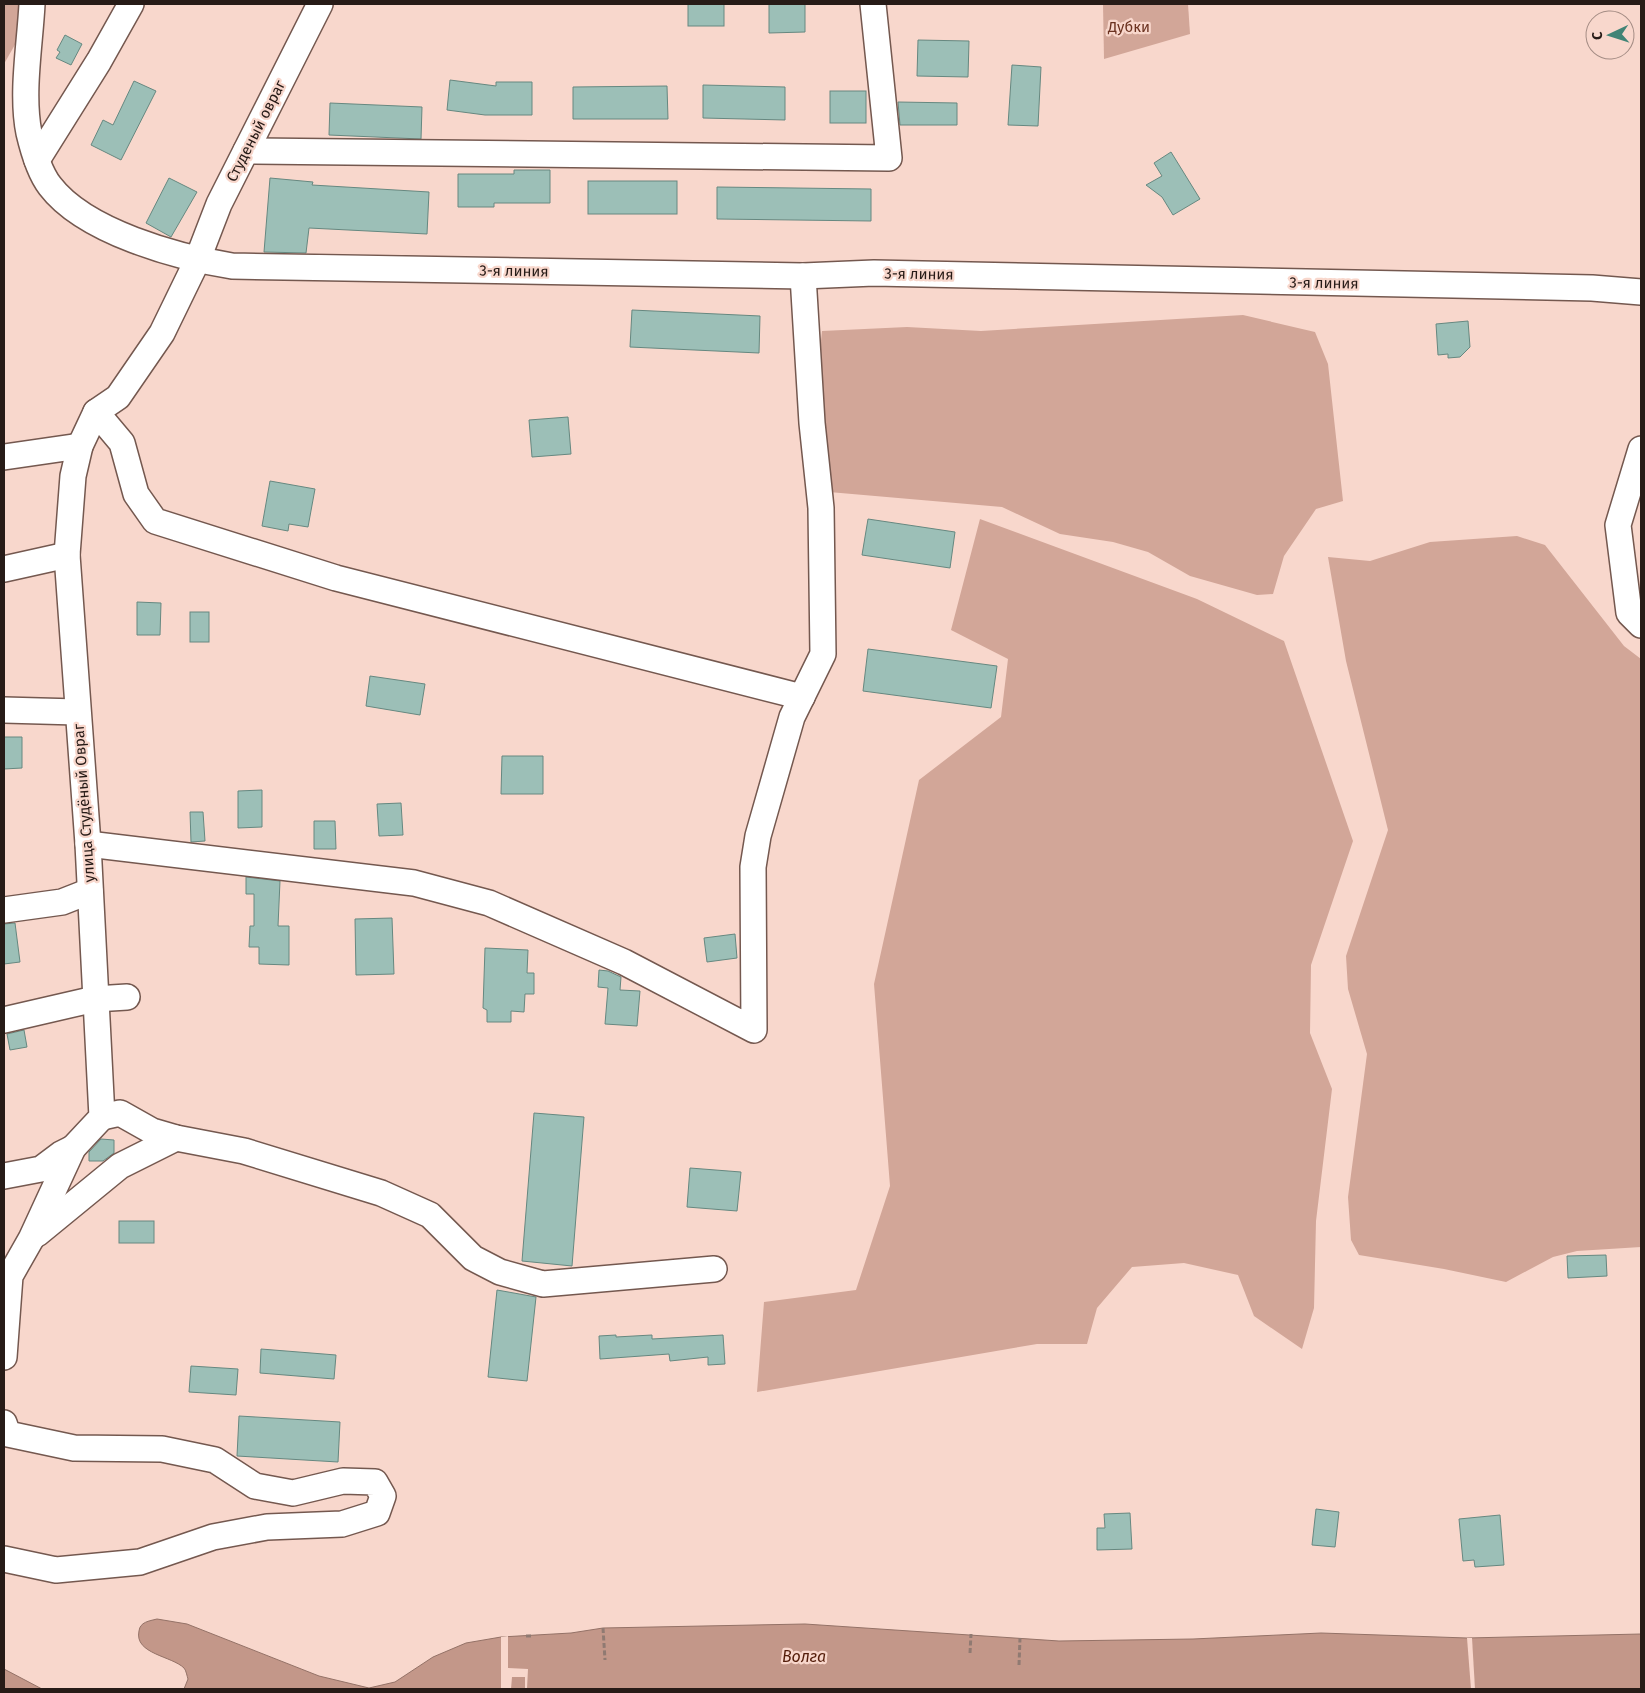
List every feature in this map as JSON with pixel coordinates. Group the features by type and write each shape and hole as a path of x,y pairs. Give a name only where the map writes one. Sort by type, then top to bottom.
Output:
{"street":[{"name":"3-я линия","path":"32,4 27,88 29,131 37,160 50,186 72,207 141,244 197,261 232,266 802,276 884,273 1592,288 1641,292"},
{"path":"37,160 99,61 131,4"},
{"name":"Студеный овраг","path":"197,261 219,204 320,4"},
{"path":"246,150 889,158 874,4"},
{"path":"197,261 162,334 118,397 96,412 122,443 136,494 155,521 336,578 802,697"},
{"path":"88,844 414,883 488,903 624,962 754,1030 753,867 760,827 792,718 822,654 821,508 812,423 802,276"},
{"name":"улица Студёный Овраг","path":"96,412 80,446 73,476 67,555 88,844 102,1117"},
{"path":"4,458 80,446"},
{"path":"1641,449 1618,525 1629,613 1641,625"},
{"path":"4,569 67,555"},
{"path":"4,710 78,712"},
{"path":"4,910 62,902 90,891"},
{"path":"4,1020 95,999 126,997"},
{"path":"4,1357 10,1276 31,1239 73,1148 102,1117 120,1113 152,1131 176,1138 244,1151 381,1193 430,1216 473,1258 500,1272 543,1284 714,1269"},
{"path":"31,1239 120,1166 176,1138"},
{"path":"4,1176 41,1169 61,1154 73,1148"},
{"path":"4,1424 8,1434 74,1448 162,1449 215,1460 255,1486 293,1493 343,1481 376,1482 383,1496 377,1513 342,1524 267,1527 213,1537 140,1562 56,1570 4,1559"}],"path":[{"path":"603,1628 606,1660"},
{"path":"970,1653 971,1634"},
{"path":"1019,1665 1020,1638"}],"green space":[{"path":"4,4 19,4 17,41 4,64"},
{"name":"Дубки","path":"1103,4 1188,4 1190,34 1104,59"},
{"path":"1243,315 1315,332 1328,364 1343,501 1316,509 1284,556 1273,594 1257,595 1190,576 1148,552 1113,542 1060,534 1002,507 829,492 818,370 822,331 907,327 981,331"},
{"path":"980,519 1197,599 1284,641 1353,841 1311,965 1310,1033 1332,1089 1316,1221 1314,1308 1302,1349 1254,1316 1238,1275 1184,1263 1132,1267 1097,1308 1087,1344 1037,1344 757,1392 764,1302 856,1290 890,1186 874,984 919,780 1001,717 1008,659 951,630"},
{"path":"1517,536 1545,545 1624,646 1641,659 1641,1247 1577,1251 1553,1257 1506,1282 1444,1269 1359,1255 1351,1240 1348,1197 1367,1054 1348,989 1346,956 1388,830 1346,661 1328,557 1370,561 1430,542"}],"water":[{"name":"Волга","path":"157,1619 187,1624 319,1676 369,1688 395,1682 433,1657 466,1643 501,1637 571,1633 603,1628 805,1624 1059,1641 1193,1639 1321,1633 1467,1638 1641,1634 1641,1689 184,1689 188,1679 184,1668 148,1650 139,1639 141,1626 145,1622"},
{"path":"4,1669 42,1689 4,1689"}],"pier":[{"path":"508,1636 508,1668 528,1669 527,1689 525,1689 525,1677 512,1677 511,1689 501,1689 501,1637"},
{"path":"1467,1638 1472,1638 1475,1689 1471,1689"}],"building":[{"path":"688,4 724,4 724,26 688,26"},
{"path":"769,4 805,4 805,32 769,33"},
{"path":"65,35 82,44 71,65 56,58 60,52 57,50"},
{"path":"918,40 969,41 968,77 917,76"},
{"path":"1012,65 1041,67 1038,126 1008,125"},
{"path":"450,80 496,86 496,82 532,82 532,115 485,115 447,110"},
{"path":"134,81 156,91 121,160 91,145 103,120 113,125"},
{"path":"703,85 785,87 785,120 703,118"},
{"path":"667,86 668,119 573,119 573,87"},
{"path":"830,91 866,91 866,123 830,123"},
{"path":"898,102 957,103 957,125 900,125"},
{"path":"330,103 422,107 421,139 329,135"},
{"path":"1171,152 1200,199 1173,215 1162,197 1146,185 1162,176 1154,163"},
{"path":"514,170 550,170 550,203 494,203 494,207 458,207 458,174 514,174"},
{"path":"169,178 197,192 171,237 146,223"},
{"path":"270,178 313,182 312,185 429,192 427,234 309,228 306,253 264,252"},
{"path":"588,181 677,181 677,214 588,214"},
{"path":"717,187 871,189 871,221 717,219"},
{"path":"632,310 760,316 759,353 630,347"},
{"path":"1468,321 1470,347 1460,357 1448,358 1448,354 1438,355 1436,324"},
{"path":"568,417 571,454 532,457 529,420"},
{"path":"270,481 315,489 308,527 289,524 288,531 262,526"},
{"path":"868,519 955,532 950,568 862,555"},
{"path":"137,602 161,603 160,635 137,635"},
{"path":"190,612 209,612 209,642 190,642"},
{"path":"868,649 997,666 991,708 863,691"},
{"path":"370,676 425,684 420,715 366,706"},
{"path":"4,737 22,737 22,768 4,769"},
{"path":"502,756 543,756 543,794 501,794"},
{"path":"262,790 262,827 238,828 238,791"},
{"path":"401,803 403,835 379,836 377,804"},
{"path":"190,812 203,812 205,841 191,842"},
{"path":"314,821 335,821 336,849 314,849"},
{"path":"246,877 280,881 278,926 289,926 289,965 259,964 259,947 249,947 250,926 254,926 254,894 246,894"},
{"path":"392,918 394,974 356,975 355,919"},
{"path":"15,923 20,962 4,964 4,924"},
{"path":"735,934 737,958 707,962 704,938"},
{"path":"485,948 528,950 527,973 534,973 534,994 525,994 524,1012 511,1011 511,1022 487,1022 487,1010 483,1008"},
{"path":"599,970 608,971 621,977 620,990 640,991 637,1026 605,1024 608,988 598,987"},
{"path":"24,1030 27,1047 10,1050 7,1034"},
{"path":"534,1113 584,1117 572,1266 522,1261"},
{"path":"101,1139 114,1140 114,1153 103,1161 89,1161 89,1152"},
{"path":"690,1168 741,1172 737,1211 687,1207"},
{"path":"119,1221 154,1221 154,1243 119,1243"},
{"path":"1606,1255 1607,1276 1568,1278 1567,1256"},
{"path":"497,1290 536,1297 527,1381 488,1377"},
{"path":"616,1335 616,1337 652,1335 652,1339 723,1335 725,1364 708,1365 708,1357 670,1361 669,1354 600,1359 599,1336"},
{"path":"261,1349 336,1355 334,1379 260,1373"},
{"path":"191,1366 238,1369 236,1395 189,1392"},
{"path":"239,1416 340,1422 338,1462 237,1456"},
{"path":"1316,1509 1339,1512 1335,1547 1312,1545"},
{"path":"1130,1513 1132,1549 1097,1550 1097,1528 1105,1528 1104,1514"},
{"path":"1500,1515 1504,1565 1475,1567 1474,1560 1463,1561 1459,1519"}]}
